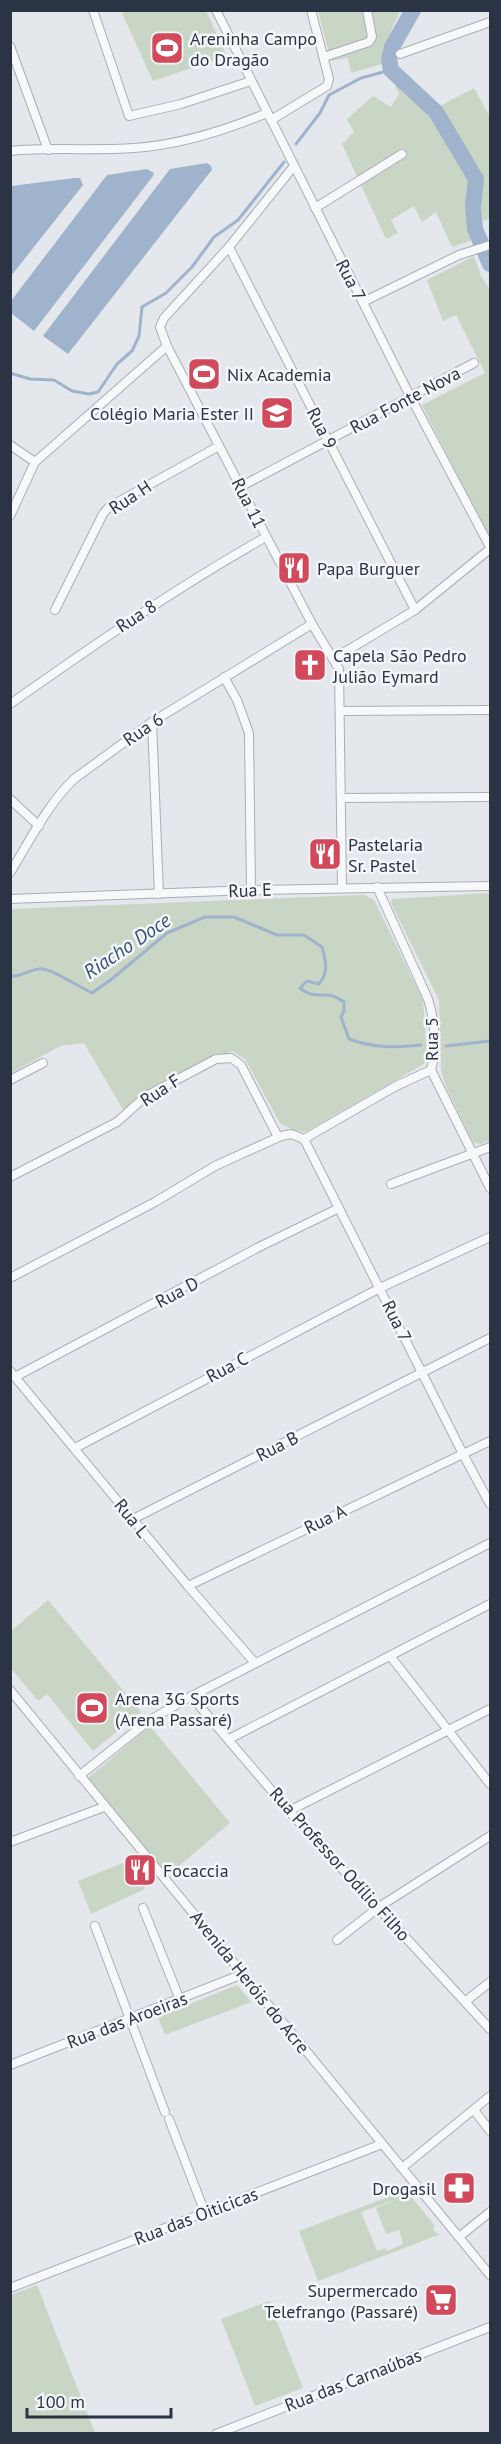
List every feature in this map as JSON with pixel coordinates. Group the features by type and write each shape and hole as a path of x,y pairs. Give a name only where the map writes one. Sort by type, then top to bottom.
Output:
{"street":[{"path":"93,10 129,116 181,104 251,81"},
{"name":"Rua 7","path":"216,10 410,396 490,548"},
{"path":"10,151 136,148 205,135 269,117 327,86 329,79 311,10"},
{"path":"324,57 369,42 372,37 367,10"},
{"path":"400,54 490,22"},
{"path":"10,46 48,150"},
{"path":"315,208 402,154"},
{"path":"10,516 35,462 167,346 160,327 164,318 229,247 294,166"},
{"path":"363,302 469,251 490,245"},
{"name":"Rua 9","path":"229,247 415,610"},
{"name":"Rua 11","path":"167,346 312,624 333,659"},
{"name":"Rua Fonte Nova","path":"240,487 474,363"},
{"path":"10,445 35,462"},
{"name":"Rua H","path":"56,610 103,514 109,507 219,447"},
{"name":"Rua 8","path":"10,704 108,634 202,573 266,537"},
{"path":"342,888 339,669 333,659 415,610 490,548"},
{"name":"Rua 6","path":"10,873 64,788 74,779 152,722 312,624"},
{"path":"224,677 237,700 249,733 251,890"},
{"path":"340,711 490,711"},
{"path":"152,722 159,894"},
{"path":"342,798 490,797"},
{"path":"10,799 39,826"},
{"name":"Rua E","path":"10,899 251,890 490,886"},
{"name":"Rua 5","path":"377,887 431,1009 434,1057 430,1070 490,1188"},
{"name":"Rua F","path":"10,1177 117,1122 146,1096 216,1059 231,1058 241,1065 278,1137"},
{"path":"10,1080 44,1063"},
{"path":"10,1278 155,1202 215,1166 278,1137 291,1134 304,1138 396,1086 430,1070"},
{"name":"Rua 7","path":"304,1138 490,1504"},
{"path":"391,1184 490,1147"},
{"name":"Rua D","path":"13,1374 339,1208"},
{"path":"381,1288 490,1238"},
{"name":"Rua C","path":"75,1448 381,1288"},
{"name":"Rua B","path":"133,1519 490,1338"},
{"name":"Rua L","path":"13,1374 188,1586 255,1663"},
{"name":"Rua A","path":"188,1586 490,1441"},
{"path":"79,1776 147,1722 191,1696 490,1543"},
{"path":"229,1739 490,1604"},
{"path":"391,1657 490,1784"},
{"name":"Avenida Heróis do Acre","path":"10,1690 490,2275"},
{"name":"Rua Professor Odílio Filho","path":"191,1696 290,1811 490,2029"},
{"path":"290,1811 490,1709"},
{"path":"10,1842 104,1807"},
{"path":"337,1940 378,1907 490,1836"},
{"path":"143,1908 180,2000"},
{"path":"95,1926 205,2212"},
{"name":"Rua das Aroeiras","path":"10,2065 243,1974"},
{"path":"466,2001 490,1982"},
{"path":"402,2168 490,2096"},
{"path":"474,2110 490,2131"},
{"name":"Rua das Oiticicas","path":"10,2288 382,2144"},
{"path":"459,2237 490,2212"},
{"name":"Rua das Carnaúbas","path":"216,2433 490,2327"}],"green space":[{"path":"121,11 206,11 227,56 153,81"},
{"path":"318,11 400,11 390,33 385,63 351,73 348,58 331,61"},
{"path":"392,78 441,131 464,168 476,213 476,239 452,247 436,212 422,222 414,206 391,220 398,233 386,239 342,144 354,132 347,119 373,96 391,107 399,94"},
{"path":"474,88 490,117 490,218 483,221 478,179 436,108"},
{"path":"474,256 481,276 490,290 490,539 422,405 485,373 456,315 443,321 427,280"},
{"path":"490,893 490,1140 481,1144 474,1143 472,1140 446,1087 441,1070 439,1000 391,903 392,899"},
{"path":"364,895 374,900 423,1000 427,1058 424,1064 305,1132 293,1130 280,1123 245,1059 232,1051 144,1096 125,1113 84,1043 60,1046 11,1073 10,909"},
{"path":"48,1600 141,1712 93,1751 47,1694 38,1701 11,1668 11,1631"},
{"path":"150,1726 230,1823 168,1875 88,1778"},
{"path":"133,1859 145,1889 91,1914 78,1881"},
{"path":"237,1985 251,2002 165,2035 158,2017"},
{"path":"401,2192 405,2197 410,2195 435,2226 433,2229 437,2234 441,2234 318,2281 299,2231","holes":["400,2198 376,2208 386,2234 399,2230 403,2244 387,2251 386,2248 377,2251 361,2212"]},
{"path":"37,2285 95,2433 11,2433 11,2295"},
{"path":"269,2301 303,2388 255,2406 221,2319"}],"water":[{"path":"207,163 212,170 68,354 43,336 170,169"},
{"path":"147,169 154,173 153,176 34,331 11,313 11,301 107,175"},
{"path":"80,178 83,185 11,276 11,186"}],"waterway":[{"path":"413,10 392,47 389,59 391,70 436,112 476,179 473,206 475,229 490,264"},
{"path":"296,144 320,113 329,95 361,78 391,70"},
{"path":"10,373 30,379 54,380 72,391 89,394 98,392 117,364 132,351 139,336 142,307 166,293 192,267 214,237 238,220 284,162"},
{"name":"Riacho Doce","path":"10,976 44,969 92,993 167,933 205,917 234,917 277,935 304,935 322,947 326,966 322,980 319,984 307,981 300,988 311,994 332,996 344,1002 341,1017 349,1039 385,1046 421,1045"},
{"name":"Riacho Doce","path":"446,1046 490,1041"}],"place":[{"name":"Areninha Campo do Dragão","path":"167,48"},
{"name":"Nix Academia","path":"204,374"},
{"name":"Colégio Maria Ester II","path":"277,413"},
{"name":"Papa Burguer","path":"294,568"},
{"name":"Capela São Pedro Julião Eymard","path":"310,665"},
{"name":"Pastelaria Sr. Pastel","path":"325,854"},
{"name":"Arena 3G Sports (Arena Passaré)","path":"92,1708"},
{"name":"Focaccia","path":"140,1870"},
{"name":"Drogasil","path":"459,2188"},
{"name":"Supermercado Telefrango (Passaré)","path":"441,2300"}]}
